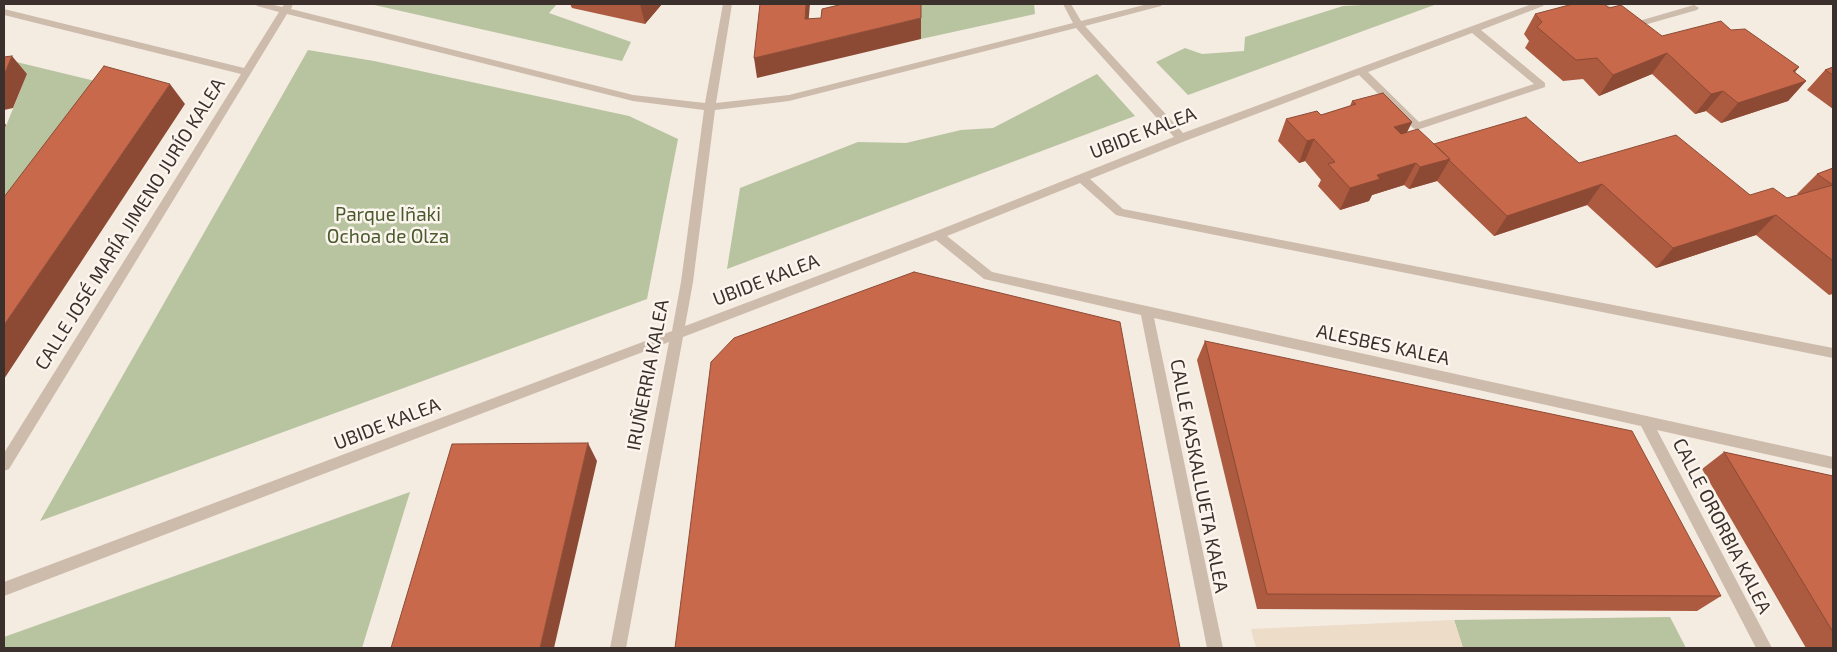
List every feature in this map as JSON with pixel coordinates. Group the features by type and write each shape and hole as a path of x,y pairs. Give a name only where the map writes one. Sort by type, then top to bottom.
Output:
{"street":[{"path":"260,4 287,7 378,35 633,98 710,107 789,98 1158,4"},
{"name":"IRUÑERRIA KALEA","path":"618,648 687,282 710,107 728,4"},
{"path":"1067,4 1079,25 1181,138"},
{"name":"UBIDE KALEA","path":"4,589 938,235 1181,138 1540,4"},
{"path":"1601,4 1630,26 1694,8"},
{"name":"CALLE JOSÉ MARÍA JIMENO JURÍO KALEA","path":"4,465 287,7"},
{"path":"4,12 246,72"},
{"path":"1361,71 1417,126 1540,85 1474,28"},
{"path":"1081,177 1120,212 1833,353"},
{"name":"ALESBES KALEA","path":"938,235 988,276 1833,463"},
{"name":"CALLE KASKALLUETA KALEA","path":"1147,312 1215,648"},
{"name":"CALLE ORORBIA KALEA","path":"1646,422 1764,648"}],"green space":[{"path":"370,4 557,4 549,13 631,42 622,61"},
{"path":"920,4 1034,4 1035,14 921,39"},
{"path":"1437,4 1188,95 1156,62 1185,48 1202,54 1244,51 1245,37 1343,6"},
{"name":"Parque Iñaki Ochoa de Olza","path":"308,50 374,61 629,116 678,139 647,299 40,521"},
{"path":"4,59 120,87 4,245 4,131 27,74"},
{"path":"1097,74 1135,116 727,269 740,188 858,142 906,143 961,130 993,128"},
{"path":"410,492 362,648 4,648 4,637"},
{"path":"1670,617 1686,648 1463,648 1454,620"}],"shaded area":[{"path":"1454,620 1463,648 1256,648 1251,629"}],"building":[{"path":"760,4 806,4 805,19 821,18 822,9 843,4 921,4 921,18 754,58"},
{"path":"1573,4 1604,4 1609,8 1621,5 1662,36 1721,21 1731,30 1745,29 1799,67 1793,71 1806,81 1738,103 1723,91 1711,94 1667,53 1613,75 1597,58 1576,60 1537,27 1542,22 1535,14"},
{"path":"12,56 4,75 4,57"},
{"path":"104,66 170,84 4,325 4,197"},
{"path":"1833,67 1833,75 1825,70"},
{"path":"1383,93 1412,122 1394,127 1401,134 1418,129 1450,159 1420,167 1416,163 1377,175 1380,179 1350,188 1328,164 1335,162 1314,139 1307,141 1286,119 1317,111 1321,115 1356,104 1352,101"},
{"path":"1526,117 1579,163 1676,135 1750,195 1773,188 1787,198 1833,185 1833,261 1776,215 1673,248 1602,184 1507,216 1434,144"},
{"path":"1833,168 1833,185 1817,174"},
{"path":"914,272 1120,322 1180,648 675,648 711,362 734,338"},
{"path":"1205,341 1632,431 1721,596 1267,594"},
{"path":"588,443 540,648 391,648 452,444"},
{"path":"1724,452 1833,476 1833,632"}]}
